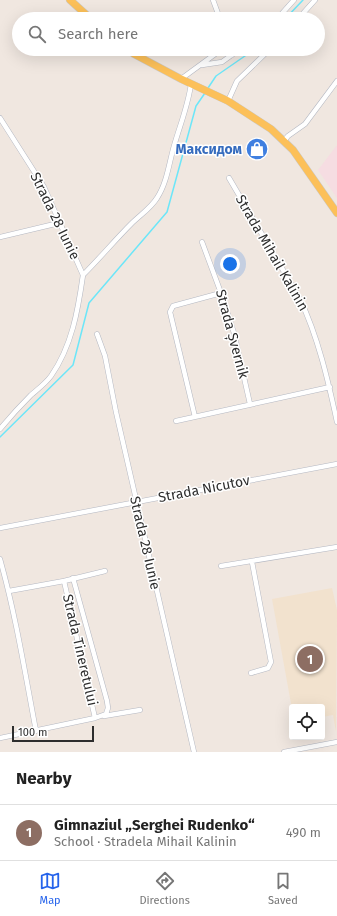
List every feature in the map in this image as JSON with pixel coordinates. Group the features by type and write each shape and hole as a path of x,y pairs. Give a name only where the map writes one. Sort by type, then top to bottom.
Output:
{"main road":[{"path":"70,0 83,12"},
{"path":"138,56 181,80 226,100 265,125 284,141 337,213"}],"street":[{"path":"213,0 217,12"},
{"path":"283,12 294,0"},
{"path":"304,12 315,0"},
{"path":"181,80 213,56"},
{"path":"202,64 222,62 231,56"},
{"path":"226,100 237,81 263,56"},
{"path":"284,141 288,136 305,124 337,81"},
{"path":"0,428 50,376 62,357 72,333 83,275 99,260 135,220 151,207 158,198 192,85"},
{"name":"Strada 28 Iunie","path":"0,118 44,187 83,275"},
{"name":"Strada Mihail Kalinin","path":"229,178 300,299 313,331 330,387 337,422"},
{"path":"0,237 60,223"},
{"name":"Strada Șvernik","path":"202,242 234,333 250,404"},
{"path":"195,417 170,312 173,306 221,293"},
{"name":"Strada 28 Iunie","path":"97,334 105,356 136,502 194,752"},
{"path":"176,421 330,387"},
{"name":"Strada Nicutov","path":"0,528 337,464"},
{"path":"221,566 252,562 337,546"},
{"path":"0,559 9,591 36,731"},
{"path":"251,673 268,668 271,662 252,562"},
{"path":"9,591 64,581 105,571"},
{"name":"Strada Tineretului","path":"73,578 108,701 106,714 102,716"},
{"name":"Strada Tineretului","path":"64,581 95,718"},
{"path":"0,738 102,716 140,710"},
{"path":"284,752 337,742"}],"shaded area":[{"path":"337,145 337,198 318,170"},
{"path":"332,588 337,610 336,732 333,715 325,716 325,704 291,704 272,599"}],"waterway":[{"path":"292,12 303,0"},
{"path":"208,88 216,76 245,56"},
{"path":"0,437 73,365 89,303 167,212 196,106 205,93"}],"place":[{"name":"Максидом","path":"257,149"},
{"name":"Gimnaziul „Serghei Rudenko“","path":"310,659"}]}
